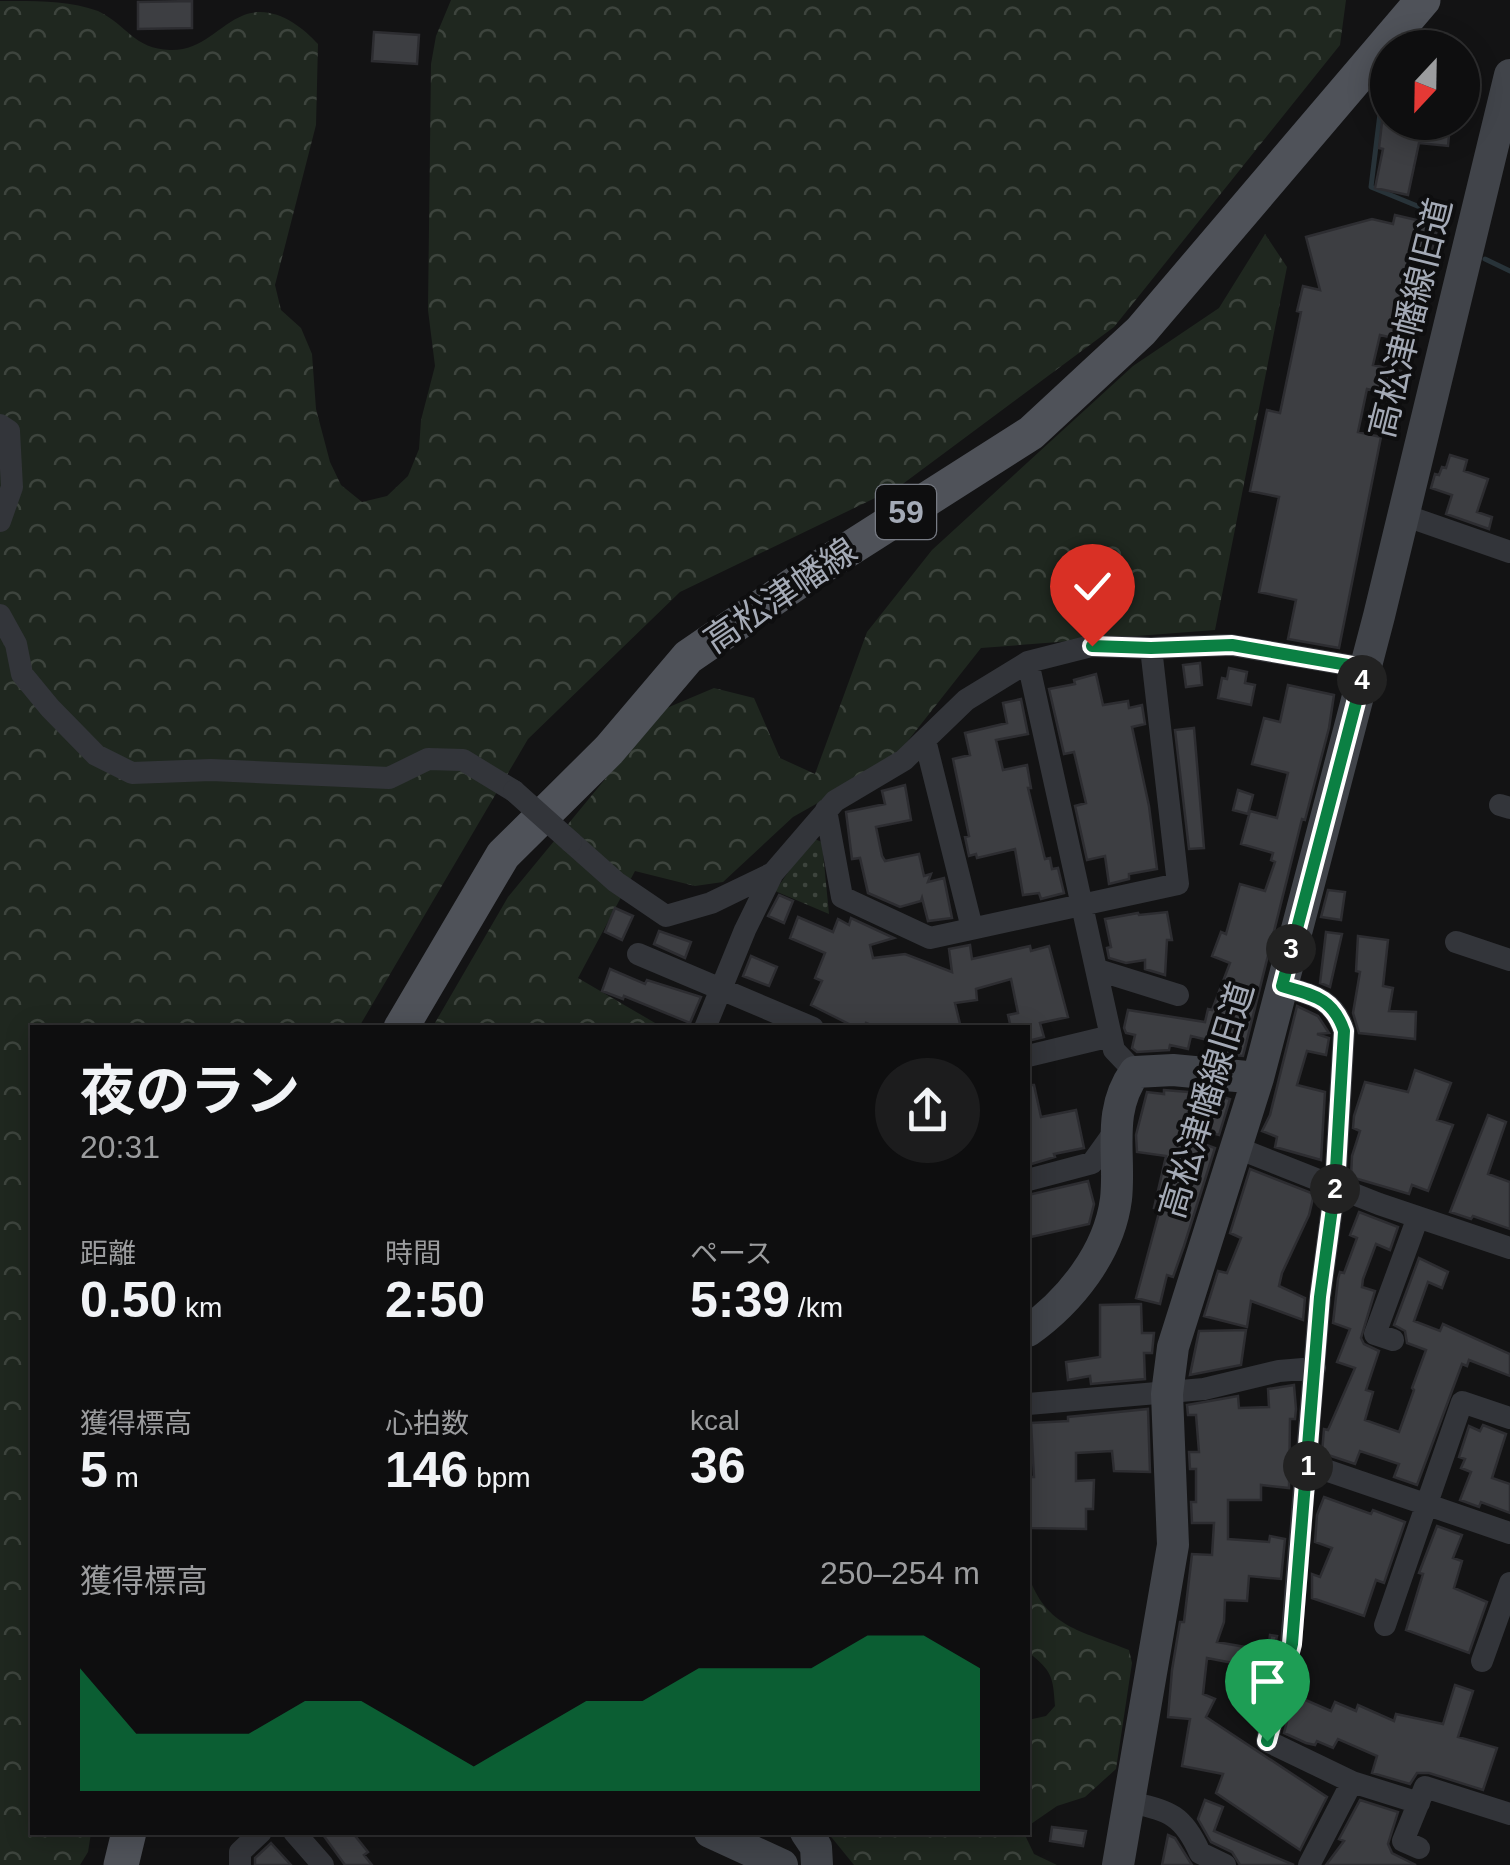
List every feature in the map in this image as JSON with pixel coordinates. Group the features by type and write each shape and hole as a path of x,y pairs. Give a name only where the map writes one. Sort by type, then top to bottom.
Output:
{"main road":[{"name":"高松津幡線","path":"403,1025 503,855 609,750 688,657 804,576 1031,433 1142,331 1423,0"},
{"path":"121,1865 128,1835"}],"street":[{"name":"高松津幡線旧道","path":"1118,1865 1173,1544 1167,1394 1173,1346 1258,1078 1506,118 1510,75"},
{"path":"0,425 9,432 12,487 0,521"},
{"path":"1401,514 1510,552"},
{"path":"0,615 16,644 22,674 50,708 96,756 132,773 211,770 389,778 428,760 462,760 514,791 616,882 666,916 710,903 773,874"},
{"path":"706,1025 744,930 773,874 826,810 834,801 904,760 966,700 1028,662 1092,646 1232,645 1365,668"},
{"path":"826,810 842,897 930,938 1178,884 1151,648"},
{"path":"1028,662 1114,1050 1135,1072 1173,1070 1258,1078"},
{"path":"925,740 972,928"},
{"path":"1456,942 1510,960"},
{"path":"638,954 805,1025"},
{"path":"1098,970 1178,995"},
{"path":"1282,986 1328,1003 1338,1014 1344,1031 1335,1186 1320,1297 1292,1644 1267,1741 1352,1782 1419,1803"},
{"path":"1030,1056 1112,1036"},
{"path":"1030,1330 1052,1314 1078,1285 1104,1242 1116,1200 1116,1131 1127,1083 1135,1072"},
{"path":"1030,1179 1092,1163 1116,1131"},
{"path":"1235,1147 1510,1248"},
{"path":"1393,1340 1375,1334 1418,1217"},
{"path":"1030,1404 1167,1394 1279,1371 1315,1368"},
{"path":"1385,1625 1462,1402 1510,1418"},
{"path":"1308,1464 1510,1533"},
{"path":"1482,1661 1510,1582"},
{"path":"1309,1865 1352,1782"},
{"path":"1420,1848 1402,1842 1425,1786 1510,1814"},
{"path":"1126,1801 1165,1810 1189,1828 1200,1852 1225,1865"},
{"path":"240,1865 240,1852 258,1835"},
{"path":"297,1835 324,1865"},
{"path":"717,1835 782,1865"},
{"path":"808,1835 816,1847 817,1865"}],"green space":[{"path":"451,0 1346,0 1340,45 1114,327 900,486 680,592 528,739 360,1025 30,1025 30,1835 91,1835 88,1852 80,1865 0,1865 0,1 87,7 158,49 192,46 255,12 285,18 318,44 316,125 275,285 281,310 301,328 312,354 316,409 330,462 341,485 362,502 387,496 408,476 419,449 421,420 435,366 428,310 431,64 436,36"},
{"path":"1265,234 1287,267 1215,630 981,648 892,761 793,817 723,882 695,886 635,871 578,978 659,1025 434,1025 508,897 662,710 714,688 754,698 780,758 815,774 867,632 932,550 1133,366 1219,308"},
{"path":"812,838 822,842 829,914 775,891"},
{"path":"1030,1580 1055,1617 1129,1650 1132,1663 1116,1769 1085,1797 1057,1806 1030,1825 1030,1720 1046,1716 1055,1706 1050,1675 1030,1654"},
{"path":"830,1835 1025,1835 1034,1854 1057,1865 854,1865"}],"building":[{"path":"192,1 192,28 138,29 138,2"},
{"path":"374,32 419,35 417,64 372,61"},
{"path":"1380,140 1449,140 1448,146 1419,143 1408,195 1375,188 1383,149 1379,148"},
{"path":"1395,215 1438,225 1411,342 1380,335 1373,365 1401,371 1396,395 1367,389 1358,432 1381,437 1339,648 1288,639 1296,600 1259,592 1279,497 1250,491 1267,410 1280,413 1303,286 1320,290 1306,237 1372,219 1393,224"},
{"path":"1450,455 1467,460 1464,471 1488,479 1477,512 1492,517 1489,529 1446,514 1452,495 1431,488 1435,474 1446,468"},
{"path":"1200,663 1202,685 1186,687 1183,665"},
{"path":"1229,668 1247,672 1245,683 1255,685 1251,705 1218,698 1222,678 1227,679"},
{"path":"1096,674 1103,705 1128,701 1129,708 1142,705 1145,724 1132,727 1149,806 1157,869 1129,874 1129,879 1109,884 1105,856 1087,860 1075,806 1086,803 1074,752 1064,754 1049,689 1075,684 1074,680"},
{"path":"1288,685 1334,695 1329,728 1305,820 1302,819 1243,1056 1222,1054 1224,1044 1191,1036 1188,1049 1170,1045 1169,1050 1137,1052 1132,1048 1135,1035 1126,1033 1124,1028 1128,1010 1205,1022 1230,963 1212,956 1221,932 1226,934 1240,884 1265,891 1275,862 1271,860 1273,853 1241,844 1250,811 1277,818 1288,773 1252,764 1264,718 1280,722"},
{"path":"1021,699 1028,734 996,740 1003,770 1027,765 1028,788 1045,859 1050,858 1052,869 1058,868 1064,893 1041,899 1039,893 1023,895 1015,849 977,858 976,854 969,856 965,837 969,836 953,759 970,755 965,733 1007,723 1003,703"},
{"path":"1194,728 1204,848 1189,849 1175,730"},
{"path":"905,785 911,820 876,827 882,856 885,861 919,854 924,876 931,874 928,882 944,878 952,918 928,921 922,898 900,907 868,893 860,858 852,859 846,812 885,804 882,791"},
{"path":"1238,790 1253,795 1248,814 1233,810"},
{"path":"1328,890 1345,892 1341,920 1321,917"},
{"path":"779,895 793,901 784,923 768,916"},
{"path":"615,908 633,916 622,940 605,932"},
{"path":"1167,912 1172,940 1167,940 1165,975 1145,969 1145,960 1126,963 1109,958 1107,948 1111,947 1105,919"},
{"path":"798,917 833,932 838,919 849,925 851,918 894,938 870,945 873,958 905,954 952,972 949,949 970,945 972,959 1030,946 1031,951 1049,946 1068,1017 1040,1023 1044,1037 1030,1040 1030,1025 1010,1025 1008,1015 1018,1013 1011,979 976,989 977,1000 955,1003 960,1025 851,1025 811,1005 822,981 815,978 825,953 790,938"},
{"path":"659,931 691,942 685,958 654,944"},
{"path":"1326,932 1342,934 1330,987 1320,983"},
{"path":"1358,936 1388,940 1383,986 1393,988 1389,1011 1416,1012 1415,1039 1359,1033 1353,1013 1360,972 1356,971"},
{"path":"751,956 777,967 769,986 743,976"},
{"path":"610,969 645,984 647,980 701,997 690,1023 602,991"},
{"path":"1297,1006 1318,1016 1329,1033 1317,1034 1329,1038 1326,1055 1307,1051 1297,1085 1325,1092 1321,1160 1275,1147 1277,1137 1262,1131 1270,1115"},
{"path":"1415,1070 1451,1083 1437,1120 1453,1125 1428,1191 1412,1185 1409,1194 1351,1177 1352,1156 1360,1131 1353,1128 1354,1116 1365,1082 1408,1092"},
{"path":"1030,1085 1034,1085 1041,1117 1076,1110 1084,1148 1054,1154 1055,1157 1030,1164"},
{"path":"1164,1090 1230,1099 1219,1135 1205,1131 1201,1143 1215,1148 1184,1246 1173,1277 1167,1275 1160,1304 1136,1298 1160,1209 1154,1208 1166,1156 1137,1152 1136,1135 1147,1092 1164,1094"},
{"path":"1488,1115 1506,1122 1488,1174 1510,1182 1510,1229 1450,1212"},
{"path":"1250,1169 1314,1194 1279,1286 1305,1298 1303,1320 1251,1301 1247,1327 1204,1316 1218,1271 1227,1273 1241,1238 1230,1233"},
{"path":"1088,1181 1094,1204 1089,1224 1031,1237 1030,1195"},
{"path":"1359,1212 1398,1227 1390,1250 1376,1244 1363,1279 1362,1287 1375,1291 1361,1338 1364,1344 1379,1351 1366,1390 1373,1392 1365,1420 1399,1432 1414,1390 1426,1350 1407,1343 1405,1331 1394,1325 1419,1258 1448,1272 1442,1288 1428,1282 1414,1321 1440,1331 1443,1324 1510,1354 1510,1376 1469,1360 1467,1366 1462,1364 1417,1485 1394,1477 1399,1464 1360,1451 1355,1464 1322,1453 1324,1429 1328,1430 1355,1368 1337,1362 1350,1329 1333,1323 1338,1279 1357,1238 1350,1235"},
{"path":"1141,1304 1142,1333 1154,1333 1152,1353 1144,1353 1145,1379 1091,1384 1090,1376 1068,1380 1066,1362 1100,1357 1100,1305"},
{"path":"1246,1330 1241,1365 1190,1375 1199,1331"},
{"path":"1294,1385 1296,1409 1295,1419 1290,1419 1289,1488 1261,1485 1261,1500 1228,1500 1228,1539 1285,1539 1281,1579 1249,1576 1247,1601 1225,1600 1224,1622 1217,1642 1268,1651 1270,1635 1277,1636 1269,1670 1207,1658 1203,1694 1215,1699 1206,1717 1327,1797 1300,1850 1216,1793 1223,1774 1182,1766 1190,1719 1168,1717 1192,1554 1212,1555 1214,1523 1192,1523 1196,1469 1190,1469 1189,1452 1199,1452 1196,1415 1188,1415 1187,1405 1238,1396 1239,1408 1269,1407 1268,1389"},
{"path":"1148,1409 1150,1472 1114,1471 1112,1451 1076,1453 1076,1481 1094,1480 1093,1509 1086,1509 1086,1529 1030,1528 1030,1477 1034,1477 1031,1423 1068,1421 1068,1417"},
{"path":"1483,1425 1506,1434 1492,1478 1510,1484 1510,1513 1481,1502 1479,1507 1460,1500 1471,1472 1461,1468 1465,1459 1459,1457 1469,1426 1480,1431"},
{"path":"1324,1497 1405,1522 1384,1583 1376,1580 1364,1616 1312,1598 1312,1574 1320,1577 1332,1548 1315,1542 1317,1515"},
{"path":"1437,1526 1462,1535 1453,1558 1462,1561 1454,1588 1487,1602 1469,1653 1406,1630 1423,1574 1419,1573"},
{"path":"1455,1685 1473,1691 1458,1737 1497,1748 1483,1790 1429,1773 1417,1773 1410,1784 1372,1773 1377,1756 1338,1739 1333,1748 1317,1741 1315,1745 1306,1743 1284,1733 1294,1695 1331,1711 1335,1702 1356,1711 1358,1705 1394,1721 1396,1714 1443,1724"},
{"path":"1205,1800 1223,1807 1214,1831 1294,1865 1240,1865 1232,1852 1211,1842 1198,1819"},
{"path":"1360,1800 1398,1812 1388,1844 1392,1853 1416,1865 1326,1865 1344,1841 1339,1839"},
{"path":"1052,1827 1086,1831 1083,1846 1050,1841"},
{"path":"323,1835 354,1835 368,1852 364,1855 372,1865 345,1865"},
{"path":"1168,1835 1175,1838 1192,1865 1162,1865"},
{"path":"271,1843 291,1865 255,1865 255,1858"}],"waterway":[{"path":"1377,140 1371,187 1449,219"},
{"path":"1485,259 1510,271"}],"route":[{"path":"1092,646 1232,645 1365,668 1282,986 1328,1003 1338,1014 1344,1031 1335,1186 1320,1297 1292,1644 1267,1741"}]}
